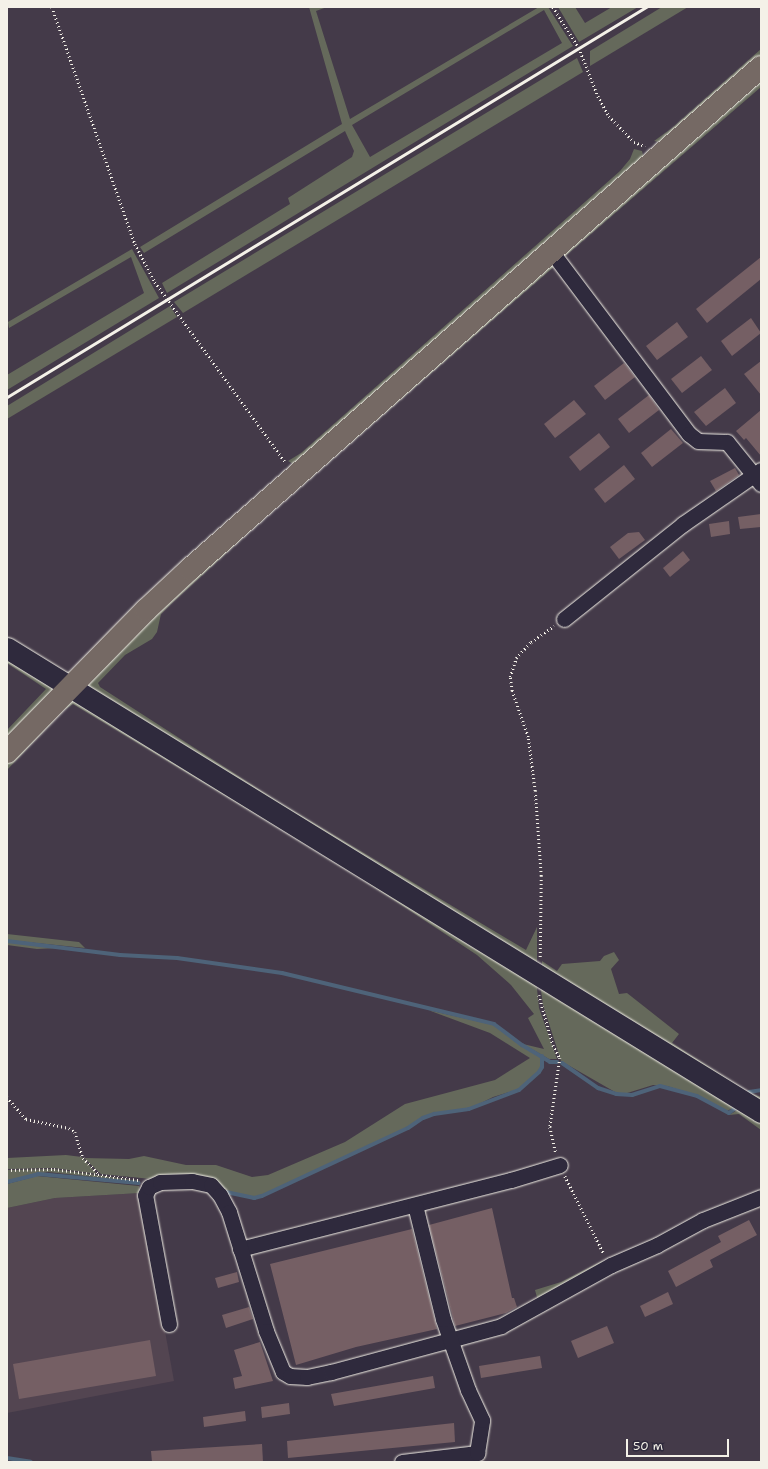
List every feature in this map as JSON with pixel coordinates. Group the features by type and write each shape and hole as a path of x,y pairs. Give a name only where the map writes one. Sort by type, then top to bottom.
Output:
{"main road":[{"path":"7,752 146,610 761,67"},
{"path":"7,648 761,1112"}],"street":[{"path":"551,251 689,434 698,441 727,442 759,477 683,524 564,619"},
{"path":"240,1249 415,1205 560,1165"},
{"path":"169,1324 145,1195 149,1187 160,1182 192,1181 211,1185 220,1195 229,1212 266,1331 283,1372 290,1376 307,1377 501,1326 522,1317 611,1264 657,1244 703,1220 761,1197"},
{"path":"402,1462 477,1453 482,1420 468,1390 452,1340 443,1320 415,1205"}],"path":[{"path":"52,7 135,244 155,282 296,476"},
{"path":"553,7 579,48 598,96 609,116 634,142 663,152"},
{"path":"564,619 531,642 516,658 510,677 512,691 528,737 535,791 541,876 538,989 541,1007 560,1058 550,1127 553,1146 560,1165 590,1229 611,1264"},
{"path":"7,1097 26,1119 69,1128 75,1132 83,1158 100,1176"},
{"path":"7,1170 54,1168 100,1176 160,1182"}],"shaded area":[{"path":"140,1193 174,1381 7,1413 7,1208 55,1198"}],"green space":[{"path":"309,7 327,7 316,11 350,119 539,7 548,7 573,46 167,293 162,283 290,204 288,198 352,157 354,151 345,131 144,253 140,247 342,124","holes":["544,10 562,43 370,157 352,125"]},
{"path":"558,7 575,7 585,23 612,7 638,7 579,42"},
{"path":"662,7 688,7 590,66 590,51"},
{"path":"761,49 761,56 752,64 659,142 654,141 672,128"},
{"path":"577,58 583,72 183,313 174,302"},
{"path":"761,74 761,87 563,258 562,251"},
{"path":"634,149 642,151 644,159 295,465 288,461 301,453 620,171 630,159"},
{"path":"132,249 159,298 7,390 7,375 144,293 131,257 9,328 8,322"},
{"path":"549,263 556,265 271,512 171,604 161,614 157,632 152,639 125,655 98,683 100,687 280,803 526,950 537,927 537,963 85,689 87,681 157,611"},
{"path":"170,306 177,317 7,419 7,406"},
{"path":"7,656 51,684 53,690 7,742 7,730 46,689 7,663"},
{"path":"69,698 536,979 539,1008 557,1059 549,1059 523,1044 544,1049 528,1018 534,1014 511,985 477,955 347,869 73,704 64,710 7,770 7,760"},
{"path":"7,934 79,942 85,948 7,940"},
{"path":"7,942 58,948 37,949 7,945"},
{"path":"614,952 619,960 611,969 619,994 627,993 679,1034 672,1043 749,1093 761,1097 761,1107 542,969 542,961 557,971 562,964 600,961 604,956"},
{"path":"540,983 735,1107 727,1111 698,1096 667,1086 653,1085 624,1094 615,1092 561,1061 543,1005"},
{"path":"428,1010 494,1025 540,1056 541,1067 532,1079 519,1089 493,1097 469,1109 434,1113 422,1118 408,1127 261,1196 254,1197 226,1191 221,1186 101,1174 84,1158 129,1159 144,1156 186,1165 216,1165 252,1177 268,1175 345,1142 405,1104 495,1080 530,1058 490,1033"},
{"path":"739,1109 761,1118 761,1130 739,1114 729,1115"},
{"path":"66,1155 82,1157 97,1174 54,1168 7,1169 7,1158"},
{"path":"54,1169 140,1182 48,1172 7,1181 8,1170"},
{"path":"37,1176 139,1186 140,1193 55,1198 7,1208 7,1184"},
{"path":"602,1261 604,1264 538,1301 535,1290 561,1282"}],"building":[{"path":"761,257 761,279 707,323 696,309"},
{"path":"751,318 761,333 732,356 721,341"},
{"path":"677,322 688,337 657,360 646,346"},
{"path":"701,356 712,370 682,393 671,379"},
{"path":"761,361 761,395 744,374"},
{"path":"624,363 635,377 605,400 594,386"},
{"path":"725,388 736,403 706,426 694,412"},
{"path":"649,395 659,410 629,433 618,419"},
{"path":"574,400 586,414 555,438 544,424"},
{"path":"761,410 761,456 746,438 744,440 736,431"},
{"path":"671,429 683,443 652,467 641,453"},
{"path":"599,433 610,447 580,471 569,457"},
{"path":"624,465 635,479 605,503 594,489"},
{"path":"735,468 739,475 716,491 710,481"},
{"path":"761,514 761,527 740,529 738,517"},
{"path":"729,521 730,534 711,537 709,524"},
{"path":"639,532 645,540 619,559 610,547 628,533"},
{"path":"683,551 690,560 670,577 663,568"},
{"path":"492,1208 512,1298 514,1298 517,1307 506,1313 455,1326 429,1225"},
{"path":"749,1220 757,1235 710,1260 713,1267 676,1287 668,1271 721,1242 718,1236"},
{"path":"412,1229 437,1329 356,1347 296,1365 270,1264"},
{"path":"237,1272 239,1282 218,1288 215,1278"},
{"path":"668,1292 673,1304 645,1317 640,1306"},
{"path":"249,1307 253,1319 226,1328 222,1315"},
{"path":"607,1326 614,1343 578,1358 571,1341"},
{"path":"150,1340 156,1376 19,1399 13,1364"},
{"path":"260,1342 273,1381 235,1389 233,1378 242,1376 234,1350"},
{"path":"540,1356 542,1368 481,1378 479,1366"},
{"path":"433,1376 435,1388 334,1406 331,1394"},
{"path":"289,1403 290,1414 262,1418 261,1407"},
{"path":"245,1411 246,1421 204,1427 203,1417"},
{"path":"454,1423 455,1442 288,1458 287,1441"},
{"path":"262,1444 263,1462 152,1462 151,1451"}],"waterway":[{"path":"7,941 120,955 177,958 282,973 494,1024 522,1045 550,1062 557,1062"},
{"path":"226,1192 254,1198 262,1196 408,1128 423,1118 434,1114 469,1109 519,1090 539,1072 542,1067 542,1056"},
{"path":"562,1063 598,1088 616,1094 632,1095 660,1086 697,1096 729,1113 737,1107"},
{"path":"749,1092 761,1090"},
{"path":"7,1182 38,1174 139,1183"},
{"path":"7,1458 31,1462"}],"railway":[{"path":"7,397 646,7"}]}
